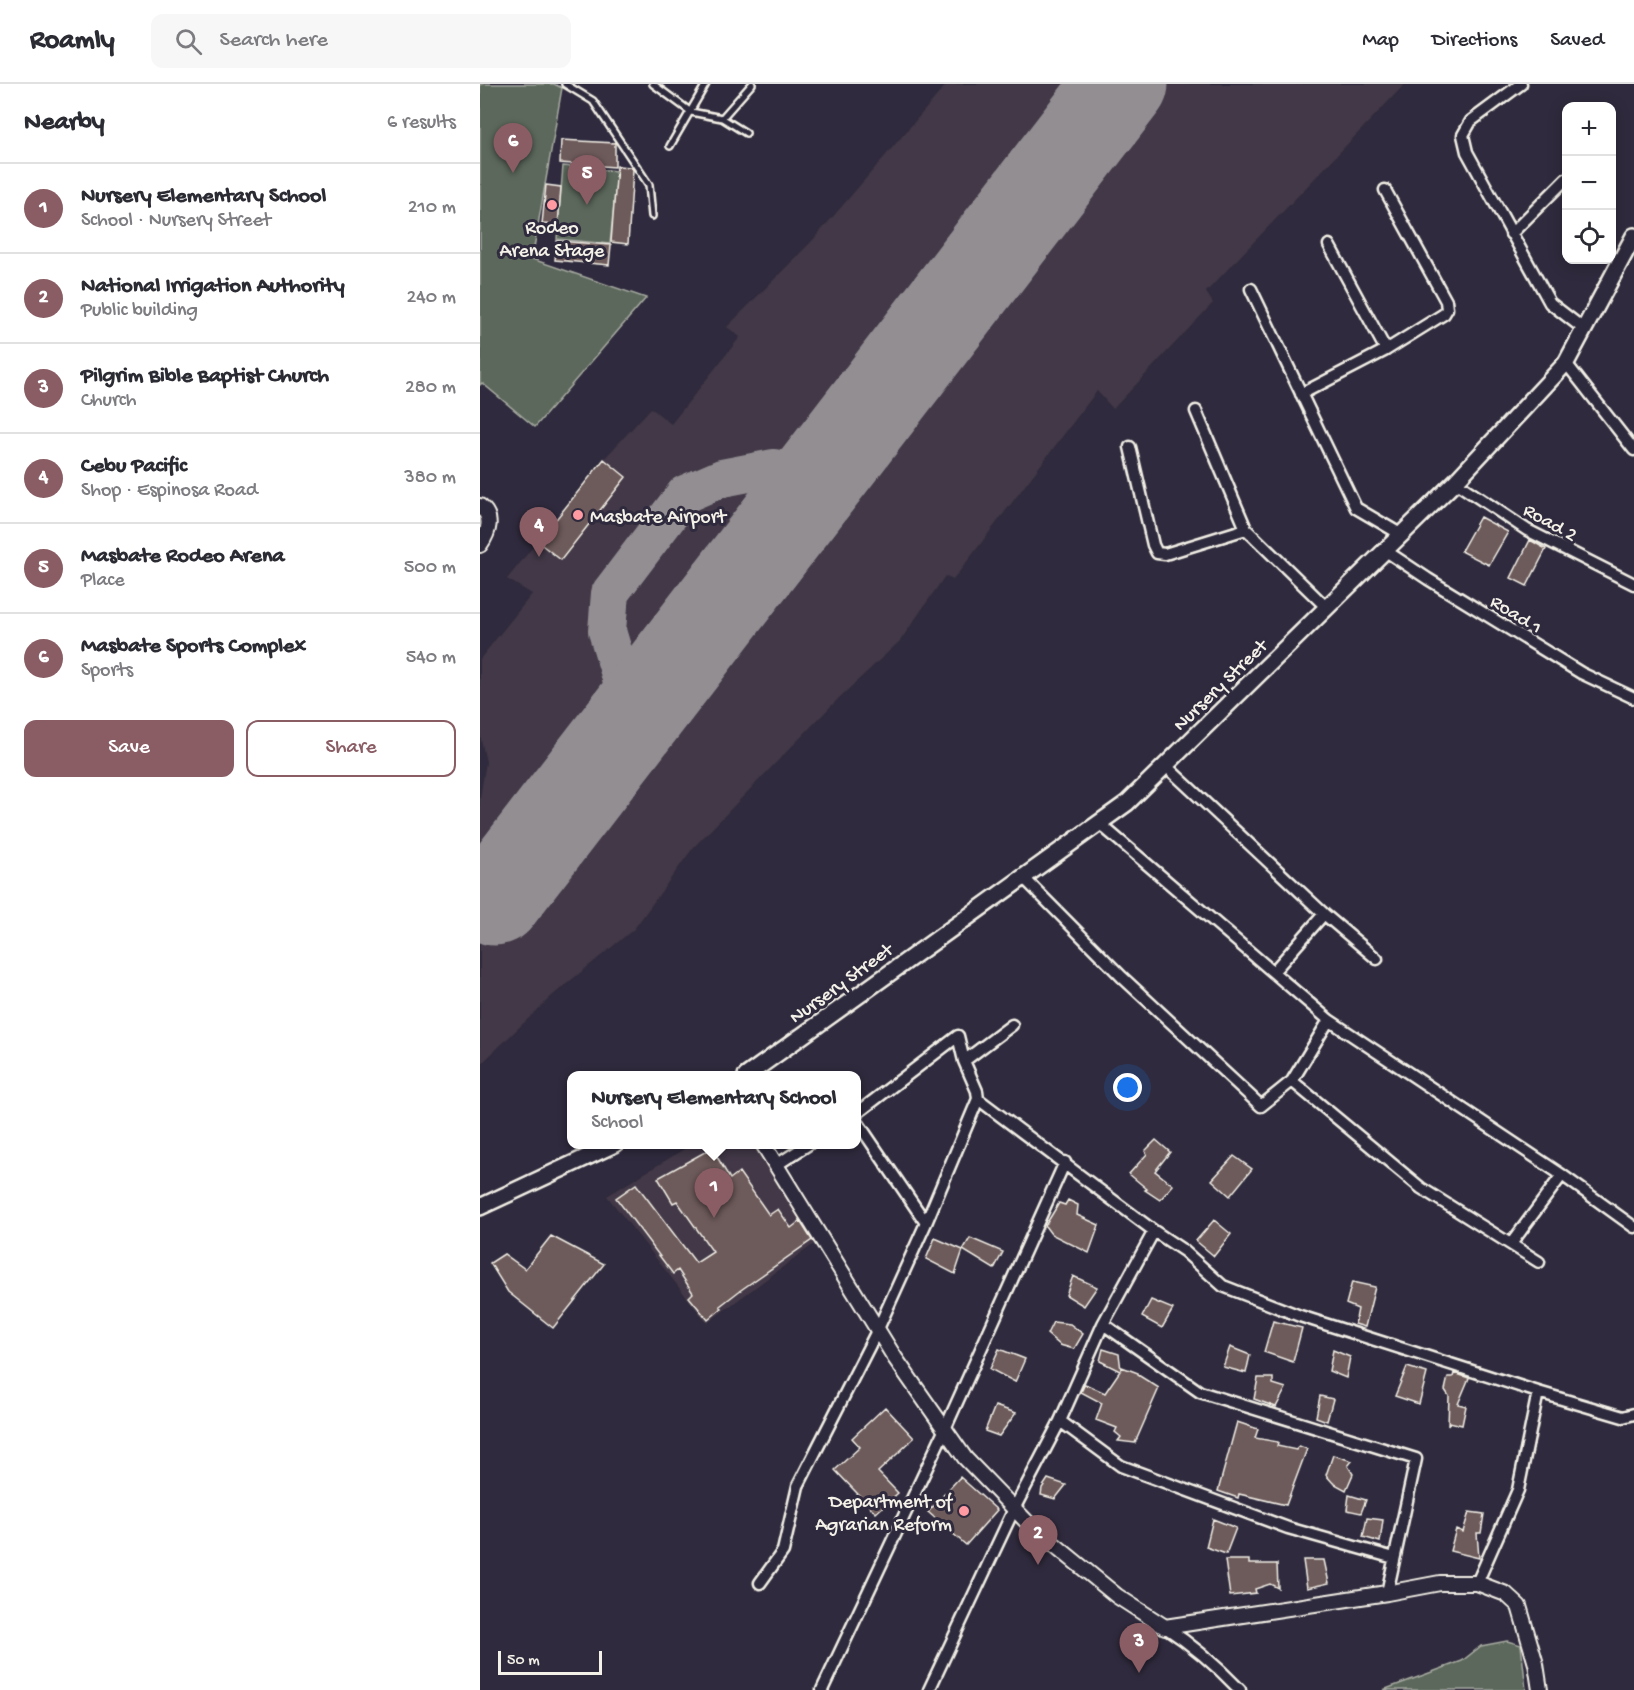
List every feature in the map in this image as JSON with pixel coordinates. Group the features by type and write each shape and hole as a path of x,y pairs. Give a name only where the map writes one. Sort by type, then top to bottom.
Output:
{"main road":[{"name":"Nursery Street","path":"753,1071 1127,803 1455,482 1566,363 1634,236"},
{"path":"480,1207 604,1149"}],"street":[{"path":"1521,84 1472,120 1463,135 1467,152 1550,303 1585,330"},
{"path":"1511,234 1562,182"},
{"path":"1301,393 1386,350 1444,314 1448,309 1446,301 1385,190"},
{"path":"1329,245 1386,350"},
{"path":"1251,289 1356,508 1402,535"},
{"path":"1566,363 1634,450"},
{"path":"1196,411 1246,529 1327,608"},
{"path":"1130,447 1153,545 1157,553 1165,554 1246,529"},
{"name":"Road 2","path":"1455,482 1527,530 1634,584"},
{"path":"480,506 490,519 487,535 480,545"},
{"name":"Road 1","path":"1386,550 1428,579 1581,673 1634,698"},
{"path":"1166,766 1324,914 1377,959"},
{"path":"1099,823 1329,1020 1562,1175 1634,1227"},
{"path":"1023,877 1122,977 1261,1106 1292,1081 1329,1020"},
{"path":"1273,972 1324,914"},
{"path":"964,1061 1012,1025"},
{"path":"760,1583 783,1551 798,1486 878,1329 978,1099 977,1091 964,1061 958,1036 861,1110"},
{"path":"1292,1081 1422,1188 1539,1262"},
{"path":"978,1099 1065,1162 1154,1231 1185,1251 1223,1286 1300,1316 1538,1392 1623,1417 1634,1414"},
{"path":"861,1127 926,1223"},
{"path":"766,1149 895,1358 965,1458 1028,1523 1117,1596 1182,1638 1215,1665 1240,1690"},
{"path":"775,1166 801,1149"},
{"path":"822,1690 945,1429 1065,1162"},
{"path":"1511,1244 1562,1175"},
{"path":"929,1690 1014,1509 1060,1421 1103,1324 1154,1231"},
{"path":"1103,1324 1200,1392 1416,1459 1388,1593"},
{"path":"1478,1583 1518,1490 1538,1392"},
{"path":"1060,1421 1121,1466 1288,1528 1394,1558"},
{"path":"1165,1627 1440,1584 1478,1583 1506,1594 1519,1606 1536,1664 1540,1690"}],"lane":[{"path":"565,84 593,101 649,185 652,216"},
{"path":"653,84 690,112 722,118 746,133"},
{"path":"670,146 706,84"},
{"path":"722,118 752,84"}],"shaded area":[{"path":"947,84 1405,84 1206,292 1213,303 1113,409 1097,391 953,580 945,576 900,641 839,698 693,848 634,929 553,995 480,1065 480,798 486,762 480,735 480,659 532,594 507,579 604,459 651,408 671,424 740,337 727,327 812,241"},
{"path":"684,1149 761,1149 818,1241 707,1323 607,1196"}],"green space":[{"path":"480,84 554,84 562,88 532,259 646,298 535,427 482,383 480,385"},
{"path":"563,166 617,171 610,244 557,239"},
{"path":"1507,1641 1521,1645 1526,1690 1383,1690 1462,1661 1481,1646"}],"building":[{"path":"561,140 615,143 615,167 560,163"},
{"path":"617,166 631,167 633,170 628,244 611,242"},
{"name":"Rodeo Arena Stage","path":"546,185 561,187 558,225 542,224"},
{"path":"557,241 611,245 609,265 555,260"},
{"name":"Masbate Airport","path":"604,459 626,477 561,560 538,542"},
{"path":"1480,517 1508,532 1489,565 1461,551"},
{"path":"1530,540 1546,549 1527,586 1511,578"},
{"path":"1156,1140 1170,1152 1155,1171 1173,1185 1160,1200 1145,1190 1147,1189 1129,1174"},
{"path":"713,1149 730,1179 739,1172 769,1215 778,1209 791,1228 800,1221 812,1240 738,1292 720,1306 722,1308 708,1320 689,1297 693,1293 678,1270 673,1274 616,1198 636,1184 696,1263 713,1252 677,1201 673,1203 658,1178"},
{"path":"1234,1156 1252,1169 1230,1196 1212,1180"},
{"path":"1068,1200 1078,1205 1077,1215 1099,1225 1089,1253 1051,1234 1045,1226 1059,1203 1065,1205"},
{"path":"1214,1220 1231,1234 1214,1256 1196,1241"},
{"path":"551,1236 604,1264 553,1328 508,1292 490,1263 504,1254 525,1269"},
{"path":"935,1238 963,1250 955,1274 926,1259"},
{"path":"970,1238 1003,1252 994,1269 963,1250"},
{"path":"1073,1276 1097,1287 1084,1306 1066,1295"},
{"path":"1352,1282 1375,1287 1365,1327 1355,1324 1358,1309 1346,1304"},
{"path":"1151,1300 1173,1309 1162,1328 1142,1317"},
{"path":"1273,1321 1302,1328 1293,1362 1264,1352"},
{"path":"1053,1322 1070,1324 1083,1334 1074,1349 1060,1345 1047,1334"},
{"path":"1230,1347 1250,1355 1246,1373 1223,1367"},
{"path":"999,1349 1025,1359 1015,1382 990,1369"},
{"path":"1103,1349 1119,1354 1121,1370 1122,1367 1138,1373 1159,1388 1135,1443 1118,1441 1121,1437 1115,1432 1117,1428 1096,1420 1102,1403 1081,1392 1085,1384 1105,1393 1120,1371 1100,1361"},
{"path":"1333,1350 1350,1357 1346,1378 1329,1371"},
{"path":"1407,1367 1427,1373 1419,1404 1395,1396"},
{"path":"1454,1373 1469,1378 1458,1404 1466,1406 1462,1425 1450,1422 1448,1426 1449,1396 1445,1390 1448,1377 1453,1377"},
{"path":"1258,1378 1273,1378 1273,1384 1286,1388 1276,1407 1254,1399"},
{"path":"1320,1396 1333,1399 1327,1421 1316,1417"},
{"path":"995,1406 1016,1413 999,1436 985,1431"},
{"path":"885,1407 914,1438 878,1472 898,1493 876,1513 835,1470 860,1447 852,1438"},
{"path":"1237,1422 1258,1429 1255,1438 1278,1442 1277,1446 1296,1450 1299,1446 1307,1449 1286,1505 1239,1494 1238,1498 1218,1491"},
{"path":"1333,1455 1352,1461 1348,1466 1353,1474 1346,1490 1333,1483 1326,1475"},
{"path":"960,1477 997,1510 966,1545 928,1512"},
{"path":"1048,1479 1066,1485 1055,1499 1041,1495 1042,1488"},
{"path":"1349,1495 1366,1500 1361,1513 1347,1510"},
{"path":"1469,1512 1484,1514 1481,1533 1477,1533 1479,1558 1450,1551 1456,1529 1463,1532"},
{"path":"1367,1518 1383,1520 1380,1542 1363,1537"},
{"path":"1213,1519 1236,1528 1226,1554 1206,1547"},
{"path":"1225,1560 1249,1560 1249,1564 1277,1564 1278,1588 1270,1584 1255,1589 1256,1593 1230,1596"},
{"path":"1303,1560 1324,1560 1329,1583 1307,1588"}],"taxiway":[{"path":"774,468 789,481 796,507"},
{"path":"657,688 634,688 622,681 607,631 610,593 685,494 722,478 774,468 813,473 825,470"},
{"path":"622,681 626,728"}],"runway":[{"path":"495,899 1122,84"}],"place":[{"name":"Masbate Sports Complex","path":"513,173"},
{"name":"Rodeo Arena Stage","path":"552,205"},
{"name":"Masbate Rodeo Arena","path":"587,205"},
{"name":"Masbate Airport","path":"578,515"},
{"name":"Cebu Pacific","path":"539,557"},
{"name":"Nursery Elementary School","path":"714,1218"},
{"name":"Department of Agrarian Reform","path":"964,1511"},
{"name":"National Irrigation Authority","path":"1038,1565"},
{"name":"Pilgrim Bible Baptist Church","path":"1139,1673"}]}
